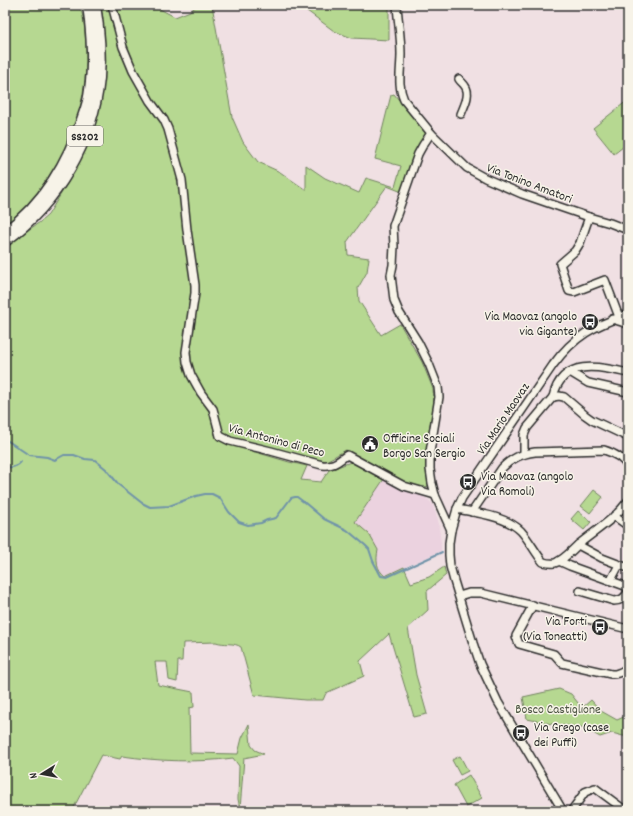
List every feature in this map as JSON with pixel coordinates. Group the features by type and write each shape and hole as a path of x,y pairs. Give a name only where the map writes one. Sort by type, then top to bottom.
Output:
{"highway":[{"name":"SS202","path":"5,232 27,213 47,190 74,143 86,109 92,77 92,43 88,5"},
{"name":"SS202","path":"5,241 24,226 52,195 74,162 85,138 93,112 99,77 100,43 95,5"}],"street":[{"name":"Via Antonino di Peco","path":"112,5 123,47 142,89 164,120 180,169 195,285 186,352 187,362 195,383 213,410 220,436 230,441 322,465 329,466 347,455 404,486 435,496"},
{"name":"Via Tonino Amatori","path":"397,5 401,54 401,91 404,100 431,133 467,168 485,178 522,194 628,230"},
{"path":"459,79 468,91 461,114"},
{"path":"431,133 418,154 393,226 394,252 391,275 394,300 399,312 418,342 438,387 439,397 430,452 430,469 435,496 451,530"},
{"path":"589,217 580,243 575,251 560,264 569,291 574,292 605,280 615,318 628,324"},
{"name":"Via Mario Maovaz","path":"563,811 502,708 480,664 450,566 449,543 457,509 462,498 553,364 573,342 585,333 596,326 628,314"},
{"path":"524,454 524,435 553,397 562,378 576,369 587,366 609,368 628,373"},
{"path":"570,372 588,383 628,392"},
{"path":"553,397 564,397 592,420 628,437"},
{"path":"472,512 502,468 507,463 524,454 535,452 604,450 620,457 628,467"},
{"path":"457,509 501,519 516,527 522,532 543,562 548,564 560,561 578,544 614,516 628,501"},
{"path":"614,516 628,526"},
{"path":"578,544 592,553 628,568"},
{"path":"560,561 611,580 625,586 628,590 624,597 619,601 614,601 580,591"},
{"path":"611,580 619,565"},
{"path":"459,596 469,593 480,593 628,629"},
{"path":"533,605 516,636 519,644 554,654 562,663 611,674 620,673 628,668"},
{"path":"563,811 573,810 585,792 595,788 624,811"}],"shaded area":[{"path":"384,479 404,490 423,496 432,503 438,520 441,543 441,551 385,576 378,568 376,558 378,550 355,522"}],"green space":[{"path":"5,5 79,5 84,20 86,72 76,122 67,146 41,189 24,208 5,225"},
{"path":"100,5 109,5 117,33 161,121 179,177 192,287 183,358 186,374 210,413 215,435 225,443 307,466 301,480 321,482 329,470 351,462 384,479 355,522 369,534 378,550 378,567 385,576 404,567 411,583 429,577 444,567 446,575 427,591 428,610 408,628 416,675 427,714 414,717 389,634 360,661 364,676 326,693 323,700 305,700 254,695 241,647 238,645 216,642 183,643 182,661 178,661 177,682 169,680 167,662 155,662 158,685 193,692 194,707 189,708 190,753 238,754 242,738 249,724 251,745 255,750 264,754 244,758 240,809 238,799 239,766 233,758 220,760 178,761 122,756 120,759 101,755 72,811 5,811 5,248 48,215 67,184 89,138 98,111 103,88 105,62 103,18"},
{"path":"114,5 152,5 175,17 190,11 198,5 212,5 232,117 243,142 258,162 280,172 306,190 306,165 325,178 359,193 366,178 395,187 401,166 375,159 391,95 394,94 426,133 412,159 402,192 387,186 347,242 348,255 369,258 367,272 358,288 359,301 381,335 400,324 422,362 433,389 434,405 430,425 426,467 429,486 419,488 397,481 346,450 326,461 231,439 222,433 217,412 212,401 199,384 192,369 189,354 194,314 188,210 182,166 172,134 164,115 136,72 126,46"},
{"path":"299,5 389,5 389,40 352,38 334,31"},
{"path":"628,100 628,143 614,154 593,128"},
{"path":"594,490 603,497 590,513 581,506"},
{"path":"578,511 591,522 584,530 571,519"},
{"name":"Bosco Castiglione","path":"559,689 571,694 582,708 591,700 601,711 617,720 628,715 628,736 612,733 600,737 582,727 557,725 527,719 523,697"},
{"path":"460,756 468,771 460,775 452,760"},
{"path":"469,775 482,798 466,807 454,785"}],"waterway":[{"path":"5,439 29,455 47,457 55,460 64,455 74,455 85,459 95,460 106,469 119,485 142,503 150,507 169,506 196,496 212,494 220,498 229,512 239,522 248,525 261,523 276,518 291,498 297,497 324,519 347,530 365,545 369,549 373,561 381,576 387,577 442,552"},
{"path":"5,467 14,467 21,462"}],"place":[{"name":"Via Maovaz (angolo via Gigante)","path":"590,322"},
{"name":"Officine Sociali Borgo San Sergio","path":"370,444"},
{"name":"Via Maovaz (angolo Via Romoli)","path":"468,482"},
{"name":"Via Forti (Via Toneatti)","path":"600,627"},
{"name":"Via Grego (case dei Puffi)","path":"521,733"}]}
